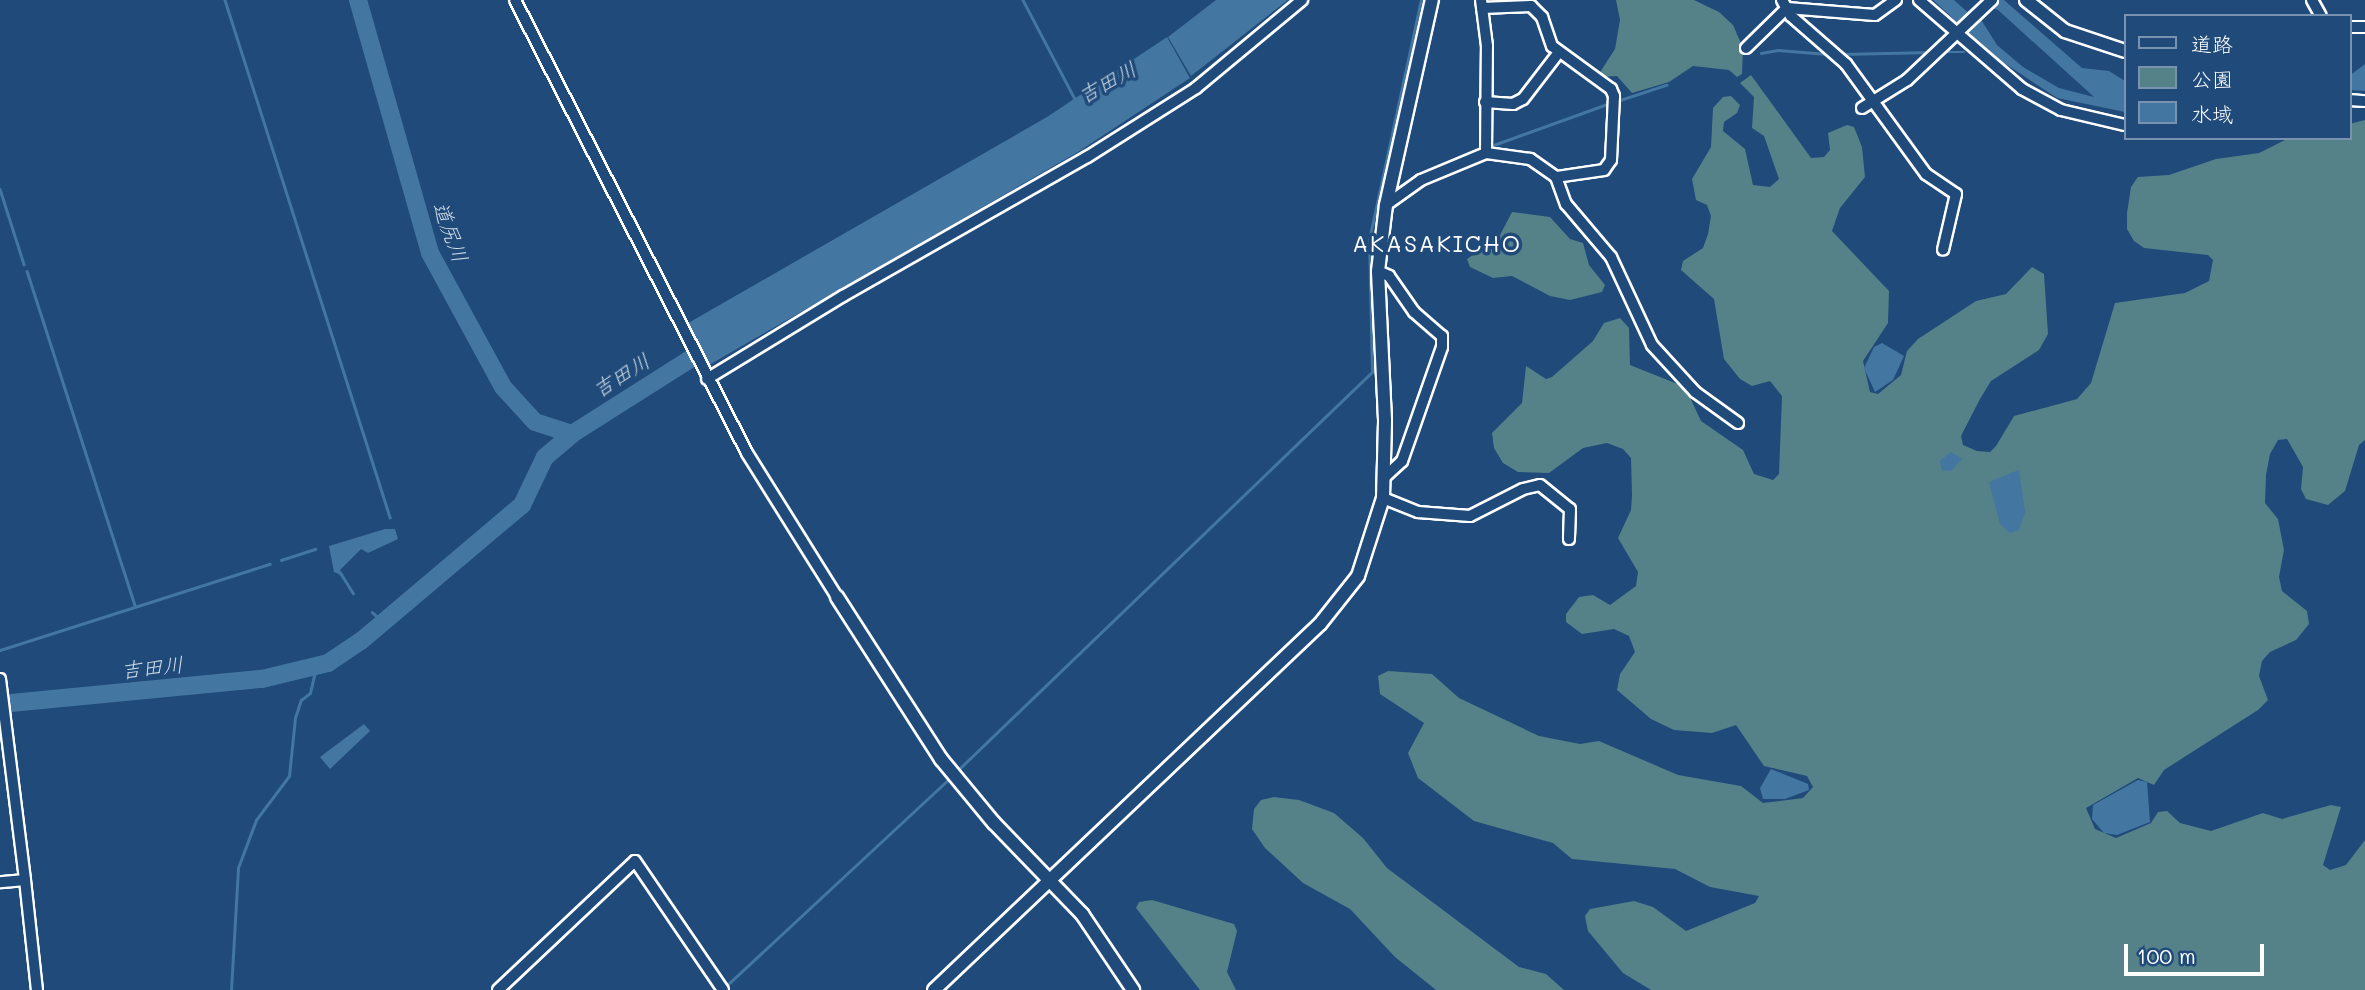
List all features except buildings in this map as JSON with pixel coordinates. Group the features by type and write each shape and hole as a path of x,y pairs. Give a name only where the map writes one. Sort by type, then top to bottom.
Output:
{"street":[{"path":"515,0 747,453 941,759 1098,935 1133,990"},
{"path":"706,377 1185,95 1303,0"},
{"path":"934,990 1320,624 1358,576 1383,498 1385,477 1378,271 1386,205 1432,0"},
{"path":"1784,4 1875,15 1896,0"},
{"path":"1919,0 2004,77 2047,104 2124,125"},
{"path":"1862,108 1907,80 1992,0"},
{"path":"2026,0 2065,30 2124,51"},
{"path":"1486,148 1482,4 1518,2 1529,5 1539,13 1559,52 1611,89 1614,135 1609,166 1556,177"},
{"path":"1746,48 1784,4"},
{"path":"1784,4 1833,53 1872,100 1926,174 1957,197 1943,250"},
{"path":"1485,102 1513,104 1523,99 1559,52"},
{"path":"1386,205 1421,180 1486,148 1530,159 1556,177 1566,204 1611,257 1652,345 1695,391 1738,423"},
{"path":"1378,271 1389,276 1414,312 1442,336 1442,347 1402,461 1385,477"},
{"path":"1383,498 1418,512 1470,516 1522,489 1541,485 1570,509 1569,538"},
{"path":"0,679 5,696 37,990"},
{"path":"498,990 635,861 723,990"},
{"path":"0,882 25,880"}],"green space":[{"path":"1616,0 1694,0 1719,12 1733,25 1743,48 1742,74 1737,77 1729,70 1693,66 1669,82 1632,93 1617,76 1597,77 1615,49 1620,20"},
{"path":"1751,75 1811,158 1824,157 1830,150 1828,133 1847,125 1854,127 1862,147 1865,177 1840,208 1832,231 1889,291 1888,323 1863,361 1870,392 1878,394 1901,375 1907,351 1918,339 1976,301 2006,294 2032,267 2044,274 2048,334 2039,350 1991,381 1961,436 1963,445 1977,451 1990,452 2014,416 2077,399 2091,383 2115,303 2185,293 2209,281 2213,260 2208,255 2144,248 2134,241 2127,229 2127,213 2131,187 2138,177 2169,175 2216,159 2259,153 2285,140 2351,140 2351,124 2365,120 2365,440 2359,445 2345,491 2328,505 2306,499 2301,489 2303,467 2287,439 2278,440 2270,454 2266,475 2265,503 2278,519 2284,550 2279,577 2282,591 2307,611 2309,624 2296,640 2270,652 2262,661 2259,676 2268,700 2258,710 2164,770 2154,785 2138,778 2086,808 2095,829 2116,838 2151,823 2158,812 2167,811 2180,823 2211,831 2263,813 2282,819 2331,805 2341,807 2323,865 2330,870 2346,865 2365,840 2365,990 1651,990 1623,973 1588,931 1585,916 1590,909 1634,901 1653,907 1686,931 1755,903 1759,896 1710,887 1675,869 1572,859 1553,843 1474,821 1418,778 1408,753 1424,723 1380,694 1378,676 1388,671 1432,674 1459,698 1539,736 1580,744 1599,741 1678,775 1741,786 1763,803 1803,798 1813,787 1807,776 1764,766 1736,725 1712,733 1674,730 1651,719 1617,690 1620,674 1635,652 1629,636 1614,629 1582,634 1566,622 1566,614 1579,597 1593,595 1610,605 1636,586 1638,572 1618,538 1631,510 1632,495 1631,458 1623,449 1607,443 1583,448 1549,473 1518,472 1503,463 1494,448 1492,433 1522,403 1526,366 1546,379 1552,377 1593,341 1604,323 1620,318 1629,328 1630,365 1685,387 1701,421 1743,450 1754,474 1773,480 1779,474 1782,396 1770,381 1752,386 1740,379 1724,359 1714,299 1681,270 1683,261 1703,248 1708,234 1711,216 1707,205 1696,200 1692,179 1711,147 1713,108 1723,97 1731,96 1740,105 1737,113 1724,122 1723,131 1745,149 1753,185 1770,187 1779,179 1764,136 1752,128 1754,97 1740,83"},
{"path":"1512,212 1550,217 1570,239 1583,243 1589,265 1605,285 1602,292 1570,300 1550,296 1512,276 1493,278 1470,267 1467,259 1498,239"},
{"path":"1274,797 1299,800 1334,813 1363,838 1387,868 1519,967 1546,974 1564,990 1436,990 1395,957 1350,909 1303,883 1265,848 1252,829 1254,809 1261,800"},
{"path":"1152,900 1234,924 1237,931 1227,972 1236,990 1200,990 1136,908 1139,902"}],"water":[{"path":"1216,0 1288,0 1191,76 1168,37"},
{"path":"1933,0 1954,0 1972,16 1961,26"},
{"path":"1994,0 2004,0 2082,68 2109,71 2124,80 2124,112 2057,98 1977,45 1963,28 1980,18 1997,45 2023,67 2059,88 2094,97 1998,10 1986,6"},
{"path":"1167,37 1190,78 1078,152 704,368 683,326 1047,117"},
{"path":"2365,64 2365,91 2351,90 2351,74"},
{"path":"1882,343 1904,356 1893,380 1875,392 1864,368 1874,347"},
{"path":"1951,452 1962,459 1951,471 1942,470 1940,461"},
{"path":"2019,470 2025,512 2019,530 2010,533 2000,524 1989,482"},
{"path":"385,529 395,529 398,539 368,553 361,549 340,570 341,575 334,572 329,546"},
{"path":"364,724 370,731 330,769 320,757"},
{"path":"1771,769 1808,784 1809,790 1785,799 1763,799 1760,788"},
{"path":"2138,780 2147,782 2150,822 2117,835 2104,833 2092,819 2093,805"}],"waterway":[{"path":"225,0 390,517"},
{"name":"道尻川","path":"358,0 430,253 503,387 535,422 572,434"},
{"path":"1023,0 1075,99"},
{"path":"957,771 1372,372 1369,240 1421,0"},
{"path":"1761,53 1778,50 1827,54"},
{"path":"1841,54 1932,52"},
{"path":"1942,52 1964,52"},
{"path":"1617,101 1666,85"},
{"path":"1488,147 1610,103"},
{"path":"1430,171 1469,155"},
{"path":"1394,192 1414,178"},
{"path":"0,189 24,264"},
{"path":"27,271 135,606"},
{"name":"吉田川","path":"0,704 262,679 328,663 361,641 522,505 545,457 572,434 712,345"},
{"path":"281,560 315,549"},
{"path":"0,650 270,564"},
{"path":"340,572 353,593"},
{"path":"372,612 382,621"},
{"path":"231,990 238,868 256,820 289,776 295,718 301,700 310,693 316,668"},
{"path":"724,988 950,778"}],"district":[{"name":"AKASAKICHO","path":"1437,243"}]}
